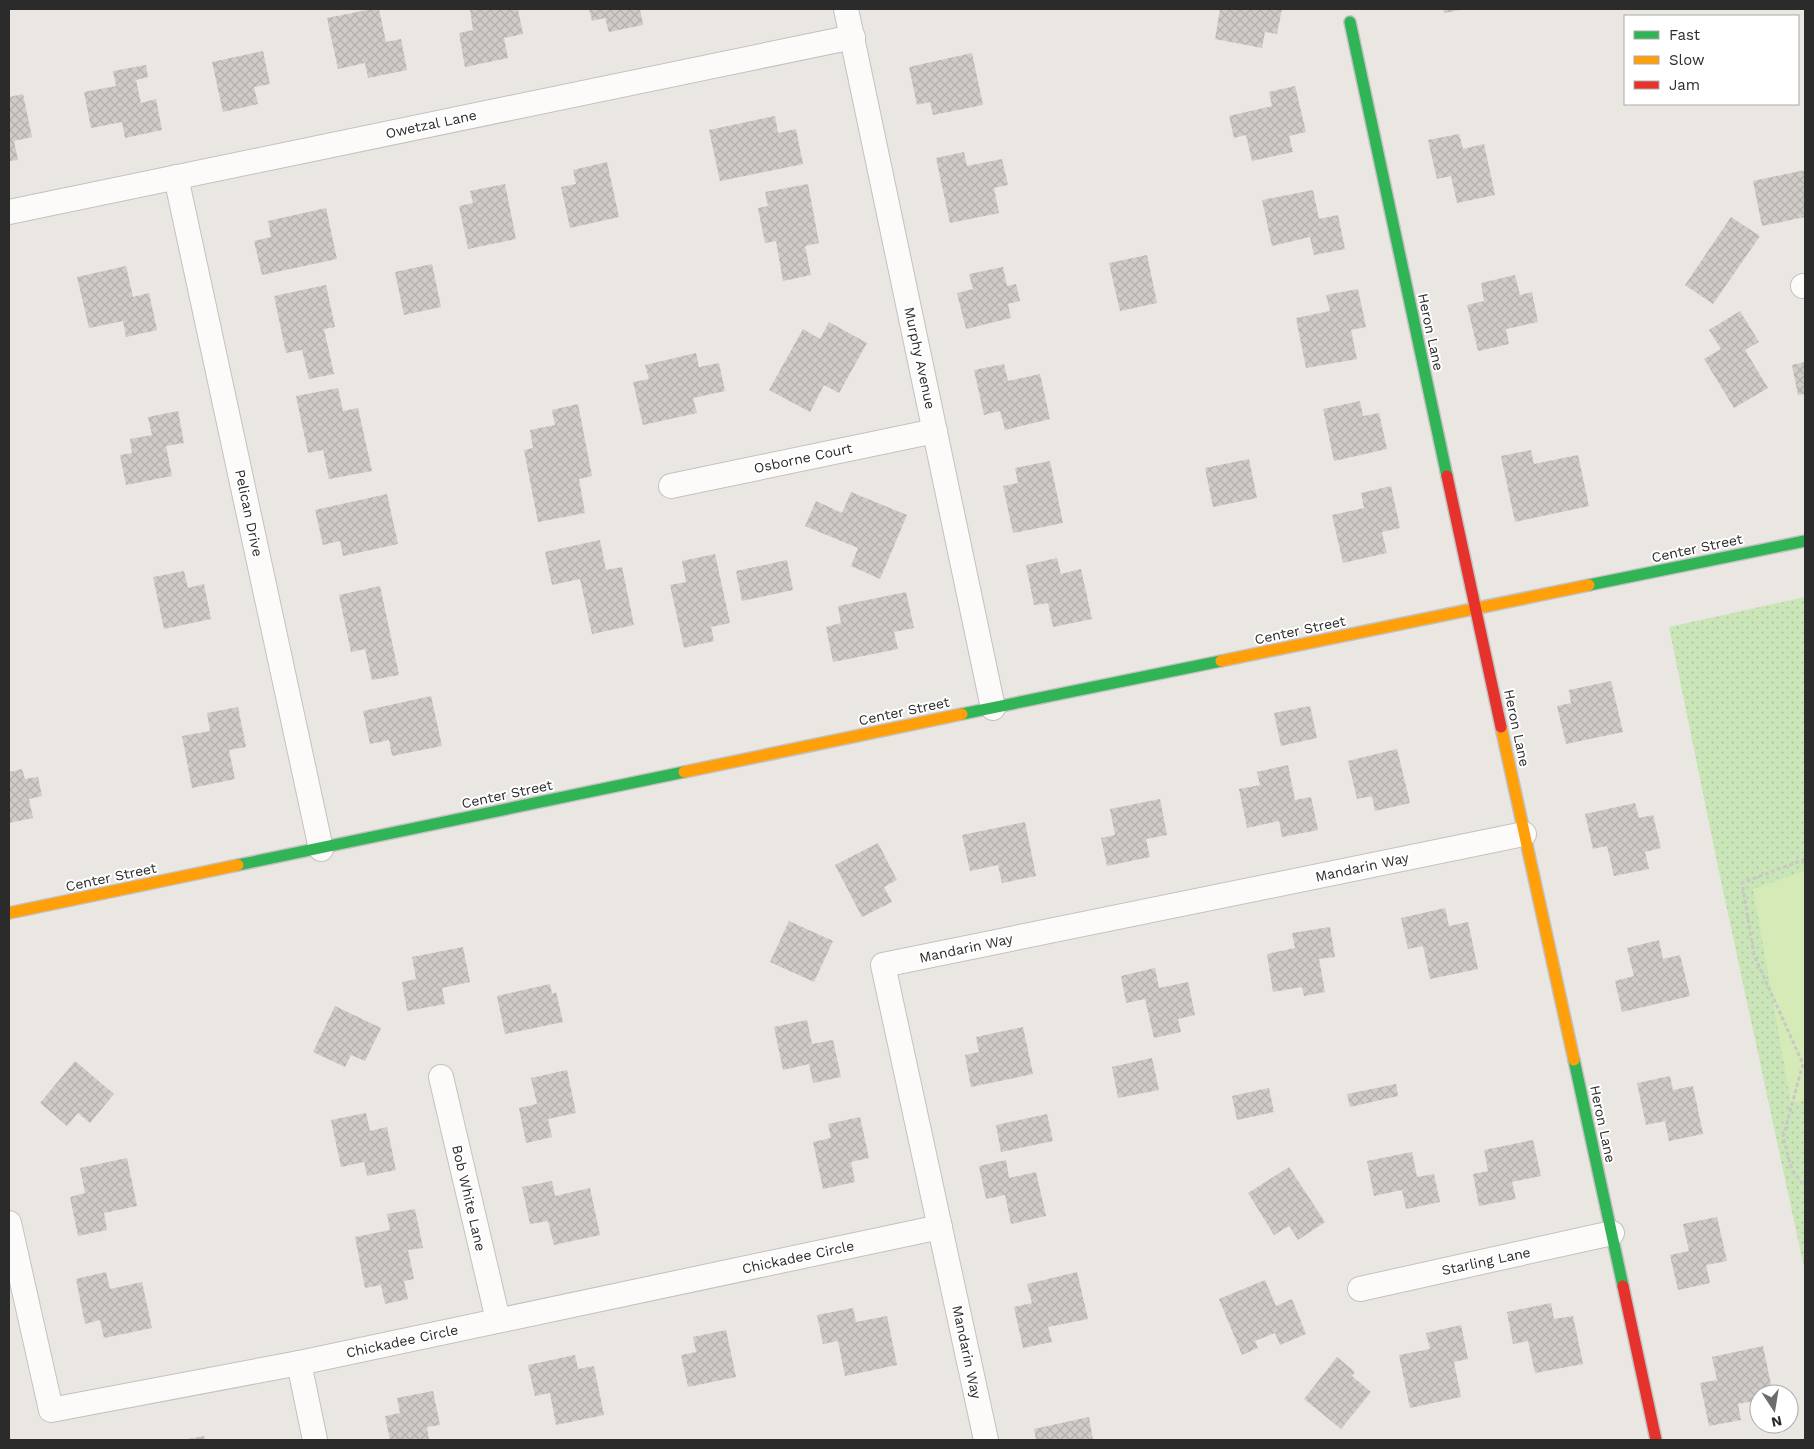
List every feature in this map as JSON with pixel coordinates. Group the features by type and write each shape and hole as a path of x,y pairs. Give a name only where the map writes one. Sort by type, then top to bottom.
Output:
{"main road":[{"name":"Heron Lane","path":"1350,22 1475,609 1656,1440"},
{"name":"Center Street","path":"9,913 1805,541"}],"street":[{"name":"Murphy Avenue","path":"846,9 993,708"},
{"name":"Owetzal Lane","path":"9,212 853,37"},
{"name":"Pelican Drive","path":"176,177 321,848"},
{"name":"Osborne Court","path":"672,486 935,431"},
{"name":"Mandarin Way","path":"986,1440 883,965 1524,834"},
{"name":"Bob White Lane","path":"441,1077 498,1320"},
{"name":"Chickadee Circle","path":"9,1223 51,1410 300,1363 940,1227"},
{"name":"Starling Lane","path":"1360,1289 1612,1233"},
{"path":"300,1363 316,1440"}],"path":[{"path":"1805,859 1742,883 1754,955 1803,1064 1783,1136 1792,1170 1805,1186"}],"green space":[{"path":"1805,597 1805,1272 1718,867 1669,627"},
{"path":"1805,871 1805,1100 1791,1103 1753,889"}],"building":[{"path":"379,9 386,42 401,39 407,70 368,78 365,63 338,69 327,18"},
{"path":"518,9 523,34 504,38 508,58 465,67 459,33 473,30 470,10"},
{"path":"589,9 640,9 643,25 609,32 605,18 592,21"},
{"path":"1220,9 1282,9 1277,34 1265,32 1262,48 1215,39"},
{"path":"1443,9 1460,9 1460,10 1444,13"},
{"path":"263,51 270,84 254,87 258,104 223,112 212,62"},
{"path":"972,53 983,105 933,115 930,102 917,105 909,67"},
{"path":"146,65 148,77 136,80 141,103 156,99 162,130 125,138 122,122 91,128 84,92 116,86 113,71"},
{"path":"1295,86 1306,132 1289,136 1293,152 1252,161 1246,135 1234,138 1229,116 1272,106 1269,92"},
{"path":"23,94 32,137 14,141 18,160 9,161 9,97"},
{"path":"775,116 778,133 796,129 803,164 720,181 709,130"},
{"path":"1459,134 1463,149 1484,144 1495,195 1457,203 1451,176 1437,179 1428,140"},
{"path":"964,152 967,166 1002,159 1008,185 994,188 999,213 950,223 936,158"},
{"path":"607,162 619,217 570,228 561,187 576,184 573,170"},
{"path":"1805,170 1805,217 1762,226 1753,181"},
{"path":"505,184 516,239 468,249 459,206 473,203 470,191"},
{"path":"808,184 819,243 805,246 811,275 783,281 776,241 765,243 758,208 768,206 765,192"},
{"path":"1313,190 1319,219 1338,215 1345,249 1314,255 1310,237 1272,246 1262,200"},
{"path":"326,208 337,259 262,275 254,241 271,237 268,221"},
{"path":"1731,217 1760,236 1713,304 1685,285"},
{"path":"1147,255 1157,303 1120,311 1109,263"},
{"path":"432,264 441,307 404,315 395,272"},
{"path":"126,266 133,297 149,293 157,330 126,337 123,321 89,328 77,277"},
{"path":"1003,267 1007,286 1016,284 1020,301 1008,304 1011,318 966,329 957,293 973,289 969,274"},
{"path":"1515,275 1520,295 1532,292 1538,322 1506,329 1509,344 1478,351 1467,305 1484,301 1481,283"},
{"path":"326,285 335,327 324,329 334,374 309,379 302,350 286,353 274,296"},
{"path":"1358,289 1366,327 1351,330 1357,359 1306,368 1296,318 1330,311 1326,295"},
{"path":"1740,311 1759,342 1745,350 1768,388 1734,408 1704,359 1721,349 1709,330"},
{"path":"829,322 867,343 839,393 824,385 810,412 769,390 803,329 820,339"},
{"path":"696,353 699,367 719,363 725,391 693,398 697,413 643,425 633,382 649,379 645,365"},
{"path":"1805,362 1805,394 1798,395 1792,365"},
{"path":"1004,364 1008,381 1040,374 1050,419 1005,430 1000,411 984,415 974,370"},
{"path":"338,388 343,411 358,408 372,471 329,479 323,450 308,453 296,396"},
{"path":"1360,401 1363,416 1379,413 1387,449 1334,461 1323,409"},
{"path":"578,404 592,476 579,479 585,513 538,522 524,450 533,448 530,430 555,425 552,410"},
{"path":"178,411 184,443 166,446 172,476 126,485 120,455 132,453 130,439 152,435 148,417"},
{"path":"1531,450 1534,464 1578,455 1589,506 1515,522 1501,456"},
{"path":"1249,459 1257,498 1213,507 1205,468"},
{"path":"1050,461 1063,523 1013,533 1003,486 1018,483 1015,468"},
{"path":"1391,486 1400,528 1382,532 1387,553 1343,563 1332,515 1364,508 1361,493"},
{"path":"851,492 907,515 880,579 851,566 858,548 805,526 816,501 842,513"},
{"path":"387,494 398,544 343,556 340,541 323,545 315,510"},
{"path":"600,540 606,570 622,567 634,625 592,634 580,579 552,585 545,552"},
{"path":"715,554 730,623 711,627 714,641 684,648 670,585 686,582 682,561"},
{"path":"1057,558 1061,574 1081,569 1092,619 1053,627 1048,603 1034,605 1026,565"},
{"path":"787,560 793,590 742,601 736,571"},
{"path":"184,571 188,588 204,584 211,619 164,629 153,577"},
{"path":"380,586 399,675 372,680 365,649 351,652 339,595"},
{"path":"906,592 914,628 894,632 898,649 833,662 826,627 841,623 838,606"},
{"path":"1611,681 1623,732 1566,744 1557,706 1571,703 1569,690"},
{"path":"431,696 442,746 392,756 389,740 370,744 363,711"},
{"path":"1310,706 1317,738 1281,746 1274,713"},
{"path":"238,707 246,747 229,750 235,779 192,788 182,736 210,731 207,713"},
{"path":"1397,749 1410,803 1375,811 1372,796 1357,799 1348,761"},
{"path":"1288,765 1295,800 1311,797 1318,830 1282,837 1279,821 1247,828 1239,789 1260,785 1257,772"},
{"path":"22,769 25,779 38,777 42,796 29,799 33,818 9,823 9,772"},
{"path":"1160,799 1167,835 1146,839 1150,857 1107,866 1101,838 1115,835 1110,809"},
{"path":"1635,803 1639,818 1653,815 1661,848 1645,852 1649,869 1614,876 1607,846 1593,849 1585,814"},
{"path":"1025,822 1036,876 1002,883 998,865 970,871 962,835"},
{"path":"878,843 897,880 884,887 892,902 862,917 835,865"},
{"path":"1445,908 1449,926 1468,922 1478,969 1430,979 1423,946 1408,949 1401,918"},
{"path":"789,921 833,941 814,982 770,962"},
{"path":"1330,927 1335,957 1319,959 1325,992 1304,996 1302,987 1273,992 1267,954 1295,948 1292,933"},
{"path":"1659,940 1663,959 1680,955 1690,996 1622,1012 1615,981 1634,976 1627,948"},
{"path":"463,947 470,982 442,988 445,1004 407,1011 402,982 416,979 412,957"},
{"path":"1155,968 1159,988 1188,982 1195,1015 1178,1019 1181,1032 1154,1038 1145,999 1126,1003 1121,976"},
{"path":"550,984 552,994 556,992 563,1022 505,1034 497,996"},
{"path":"335,1006 381,1028 365,1061 351,1055 345,1067 313,1052"},
{"path":"807,1020 812,1044 833,1040 841,1077 813,1083 809,1064 783,1070 774,1027"},
{"path":"1023,1027 1033,1074 971,1087 965,1055 979,1052 976,1037"},
{"path":"1152,1058 1159,1090 1118,1098 1112,1067"},
{"path":"75,1061 114,1094 90,1123 78,1113 67,1126 40,1103"},
{"path":"567,1070 576,1113 548,1119 552,1137 526,1143 519,1108 537,1104 531,1078"},
{"path":"1670,1076 1673,1090 1693,1086 1703,1134 1669,1141 1665,1121 1646,1125 1637,1083"},
{"path":"1396,1084 1398,1096 1350,1107 1347,1094"},
{"path":"1269,1088 1274,1112 1237,1120 1232,1096"},
{"path":"366,1113 370,1131 387,1127 396,1170 367,1176 364,1162 341,1167 331,1120"},
{"path":"1047,1114 1053,1141 1001,1152 996,1125"},
{"path":"860,1117 869,1158 851,1162 855,1182 823,1189 813,1142 831,1138 828,1124"},
{"path":"1533,1140 1541,1176 1512,1182 1516,1199 1479,1206 1473,1174 1488,1171 1484,1150"},
{"path":"1412,1152 1417,1177 1434,1174 1440,1202 1406,1209 1402,1190 1374,1196 1367,1161"},
{"path":"127,1158 137,1206 104,1213 107,1230 78,1236 70,1197 85,1193 80,1168"},
{"path":"1006,1160 1009,1178 1036,1172 1046,1216 1011,1224 1005,1195 986,1199 979,1166"},
{"path":"1289,1167 1325,1222 1298,1240 1289,1226 1274,1235 1248,1193"},
{"path":"552,1181 555,1196 590,1188 600,1235 554,1245 548,1221 530,1224 522,1187"},
{"path":"415,1209 423,1248 408,1250 414,1279 404,1281 408,1299 385,1304 381,1285 365,1288 355,1237 390,1230 387,1214"},
{"path":"1717,1217 1727,1261 1706,1265 1710,1283 1678,1290 1670,1255 1689,1251 1683,1224"},
{"path":"106,1272 110,1289 142,1282 152,1328 104,1338 100,1320 85,1324 76,1279"},
{"path":"1077,1272 1088,1319 1048,1327 1052,1342 1023,1348 1014,1307 1032,1303 1027,1284"},
{"path":"1265,1280 1276,1306 1292,1299 1306,1334 1280,1345 1275,1333 1255,1341 1258,1348 1242,1355 1219,1299"},
{"path":"1551,1303 1554,1319 1573,1316 1583,1364 1535,1373 1528,1341 1513,1344 1507,1312"},
{"path":"853,1308 856,1322 887,1316 897,1365 845,1376 838,1341 823,1344 817,1315"},
{"path":"1461,1325 1468,1359 1454,1362 1461,1397 1410,1408 1399,1355 1430,1349 1426,1333"},
{"path":"726,1330 736,1377 688,1387 681,1355 696,1352 693,1337"},
{"path":"1763,1346 1771,1384 1749,1384 1749,1402 1738,1404 1741,1420 1709,1426 1700,1383 1717,1380 1712,1357"},
{"path":"575,1355 578,1369 594,1366 604,1415 556,1425 550,1393 535,1396 528,1365"},
{"path":"1337,1357 1355,1372 1352,1376 1371,1392 1341,1429 1304,1399"},
{"path":"433,1391 440,1425 427,1427 429,1440 390,1440 385,1416 400,1413 397,1398"},
{"path":"1089,1417 1093,1440 1036,1440 1034,1429"},
{"path":"204,1436 205,1440 188,1440 188,1439"}],"traffic: fast":[{"path":"1350,22 1447,476"},
{"path":"1589,585 1805,541"},
{"path":"962,714 1221,661"},
{"path":"238,865 684,772"},
{"path":"1574,1060 1623,1286"}],"traffic: slow":[{"path":"1221,661 1589,585"},
{"path":"684,772 962,714"},
{"path":"1501,727 1574,1060"},
{"path":"9,913 238,865"}],"traffic: jam":[{"path":"1447,476 1501,727"},
{"path":"1623,1286 1656,1440"}]}
